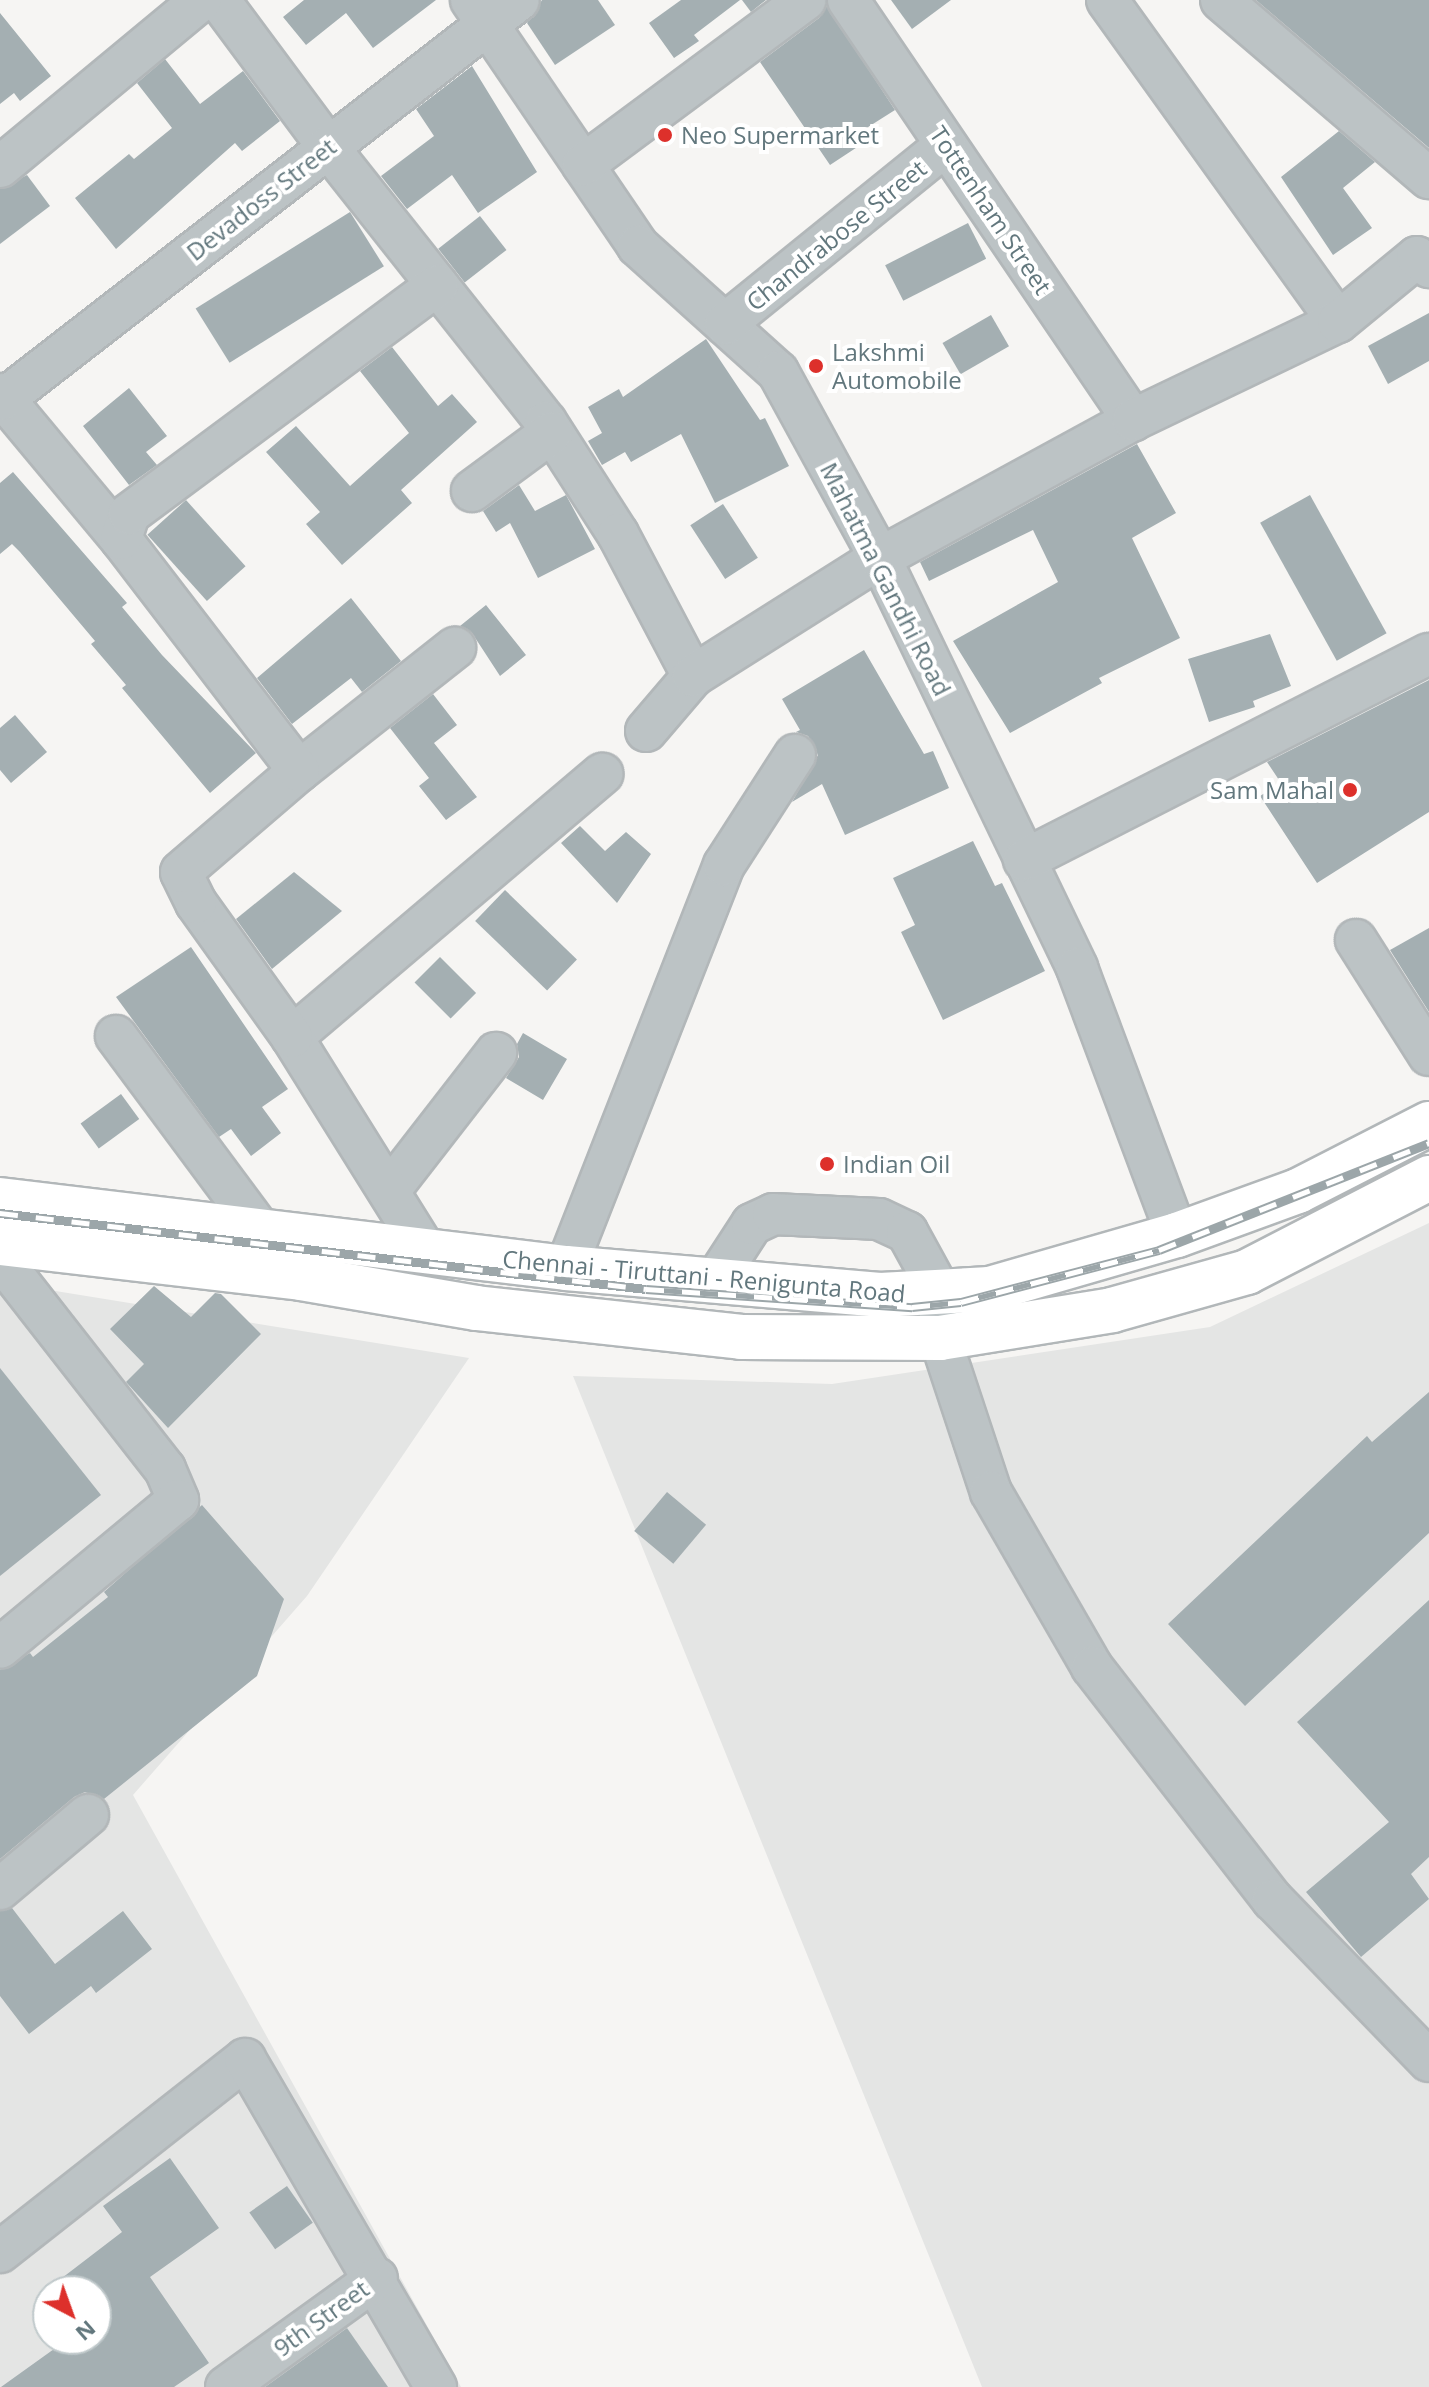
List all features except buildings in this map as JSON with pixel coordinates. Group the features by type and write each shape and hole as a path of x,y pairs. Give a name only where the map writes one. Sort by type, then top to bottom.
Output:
{"highway":[{"name":"Chennai - Tiruttani - Renigunta Road","path":"0,1200 566,1268 880,1295 940,1292 990,1289 1177,1235 1298,1191 1429,1124"},
{"name":"Chennai - Tiruttani - Renigunta Road","path":"0,1243 301,1278 476,1308 741,1337 940,1338 1112,1310 1247,1272 1429,1178"}],"street":[{"path":"0,167 201,0"},
{"path":"219,0 328,147 552,432 618,534 693,676"},
{"path":"583,165 805,0"},
{"name":"Tottenham Street","path":"848,0 1133,420"},
{"path":"1107,0 1338,322"},
{"path":"1221,0 1429,178"},
{"name":"Devadoss Street","path":"2,397 328,147 492,7"},
{"name":"Mahatma Gandhi Road","path":"492,7 583,165 638,246 778,372 880,558 1077,968 1177,1235"},
{"name":"Chandrabose Street","path":"725,324 946,145"},
{"path":"646,731 693,676 880,558 1133,420 1338,322 1417,257 1429,267"},
{"path":"121,539 129,514 437,285"},
{"path":"2,397 121,539 299,771"},
{"path":"472,491 552,432"},
{"path":"425,1250 292,1037 196,903 181,872 299,771 455,648"},
{"path":"1024,860 1429,654"},
{"path":"566,1268 724,865 795,755"},
{"path":"292,1037 602,774"},
{"path":"1356,940 1429,1055"},
{"path":"116,1036 261,1231"},
{"path":"389,1191 496,1053"},
{"path":"715,1281 752,1224 773,1214 879,1219 907,1232 940,1292 940,1338 991,1492 1092,1667 1273,1900 1429,2061"},
{"path":"0,1258 165,1469 178,1500 0,1648"},
{"path":"0,1889 88,1815"},
{"path":"0,2252 245,2059 377,2278 436,2387"},
{"name":"9th Street","path":"226,2387 377,2278"}],"shaded area":[{"path":"1429,1223 1429,2387 982,2387 573,1376 832,1384 1210,1327"},
{"path":"0,1282 469,1358 307,1596 133,1795 461,2387 0,2387"}],"railway":[{"path":"0,1213 646,1289 912,1307 961,1302 1159,1250 1429,1143"}],"place":[{"name":"Neo Supermarket","path":"665,135"},
{"name":"Lakshmi Automobile","path":"816,366"},
{"name":"Sam Mahal","path":"1350,790"},
{"name":"Indian Oil","path":"827,1164"}]}
